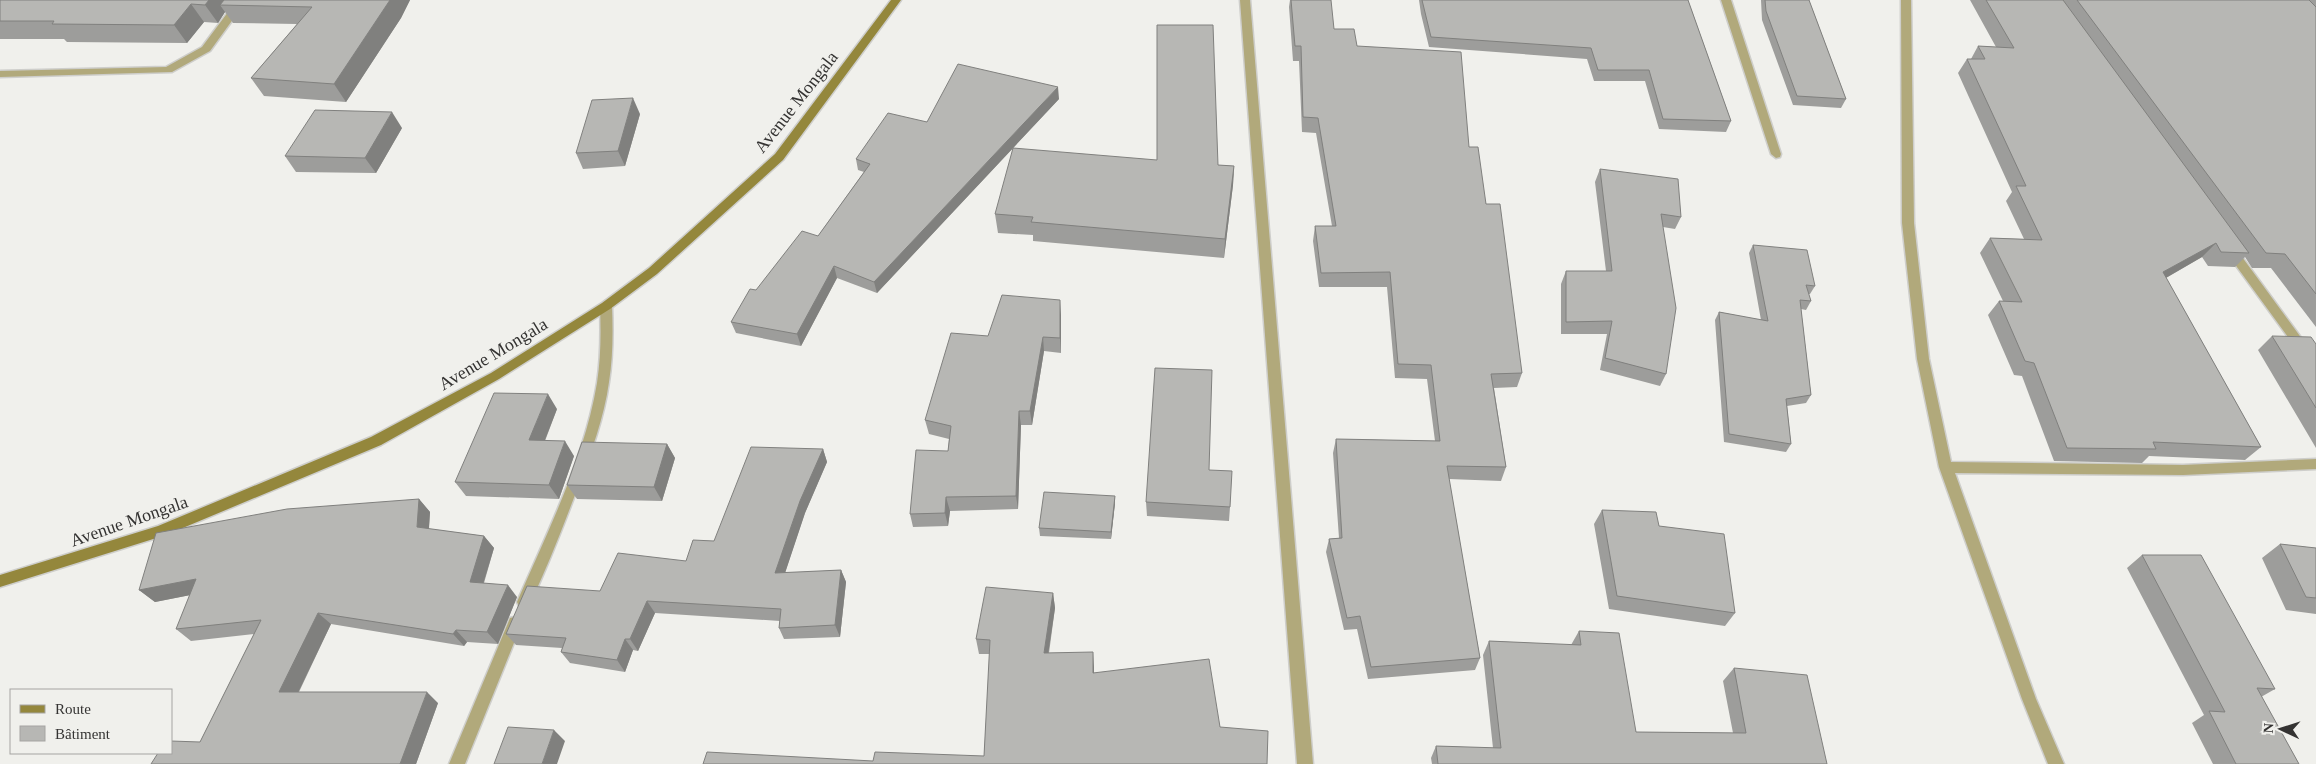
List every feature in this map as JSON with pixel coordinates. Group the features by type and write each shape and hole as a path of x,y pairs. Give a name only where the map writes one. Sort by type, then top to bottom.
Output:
{"street":[{"path":"0,74 168,70 206,49 242,0"},
{"name":"Avenue Mongala","path":"0,581 161,532 376,441 495,376 606,306 680,247 779,157 896,0"},
{"path":"1245,0 1305,764"},
{"path":"1726,0 1776,154"},
{"path":"1906,0 1908,223 1923,360 1946,467 2029,699 2056,764"},
{"path":"2223,240 2316,367"},
{"path":"457,764 574,484 601,393 607,345 606,306"},
{"path":"1946,467 2182,470 2316,464"}],"building":[{"path":"0,0 209,0 205,5 191,4 174,25 52,24 54,21 0,21"},
{"path":"224,0 390,0 334,84 251,78 312,7 220,5"},
{"path":"1291,0 1331,0 1334,29 1354,29 1357,46 1461,52 1469,147 1478,147 1486,204 1500,204 1522,373 1491,374 1506,467 1447,466 1480,658 1371,667 1360,616 1347,618 1329,539 1342,538 1336,439 1440,441 1431,365 1398,364 1390,272 1321,273 1315,226 1336,226 1318,118 1303,117 1301,46 1295,46"},
{"path":"1422,0 1688,0 1731,121 1663,119 1649,70 1598,70 1591,48 1431,37"},
{"path":"1765,0 1809,0 1846,99 1797,96 1766,11"},
{"path":"1986,0 2063,0 2249,253 2221,252 2216,243 2163,272 2261,447 2153,442 2156,449 2067,448 2034,363 2025,361 1999,301 2022,302 1990,238 2042,240 2016,186 2026,186 1967,59 1985,59 1978,46 2014,48"},
{"path":"2077,0 2309,0 2316,7 2316,294 2285,254 2266,253"},
{"path":"1157,25 1213,25 1218,165 1234,166 1225,239 1031,222 1033,217 995,214 1013,148 1157,160"},
{"path":"958,64 1058,87 874,282 834,266 797,334 731,322 750,289 756,290 802,231 818,236 870,164 856,159 888,113 927,122"},
{"path":"633,98 618,151 576,153 592,100"},
{"path":"315,110 392,112 365,158 285,156"},
{"path":"1600,169 1678,179 1681,217 1661,214 1676,308 1666,374 1605,358 1612,321 1566,322 1566,271 1612,271"},
{"path":"1753,245 1807,250 1815,286 1806,285 1811,301 1800,300 1811,395 1786,399 1791,444 1729,434 1719,312 1768,321"},
{"path":"1002,295 1060,300 1060,338 1043,337 1030,411 1019,411 1016,496 946,497 945,513 910,514 916,450 948,451 951,426 925,420 951,333 988,336"},
{"path":"2272,336 2311,337 2316,344 2316,408"},
{"path":"1155,368 1212,370 1209,470 1232,471 1230,507 1146,502"},
{"path":"494,393 548,394 529,440 565,441 549,485 455,482"},
{"path":"582,442 667,444 654,487 567,485"},
{"path":"751,447 823,449 800,501 775,573 841,570 835,625 779,628 781,609 647,601 630,639 625,639 617,660 561,652 566,638 506,634 527,586 600,591 618,553 686,561 693,540 714,541"},
{"path":"1044,492 1115,496 1111,532 1039,528"},
{"path":"419,499 417,527 484,536 470,582 508,585 487,632 456,630 453,634 318,613 279,692 427,692 400,764 151,764 157,754 172,754 172,741 200,742 261,620 176,629 196,579 139,590 156,533 287,509"},
{"path":"1602,510 1656,512 1659,526 1724,534 1735,613 1617,596"},
{"path":"2280,544 2316,548 2316,598 2306,597"},
{"path":"2142,555 2201,555 2275,689 2257,688 2299,764 2236,764 2209,711 2225,712"},
{"path":"986,587 1053,593 1044,653 1093,652 1093,673 1209,659 1220,727 1268,731 1267,764 703,764 707,752 873,761 875,752 984,756 990,640 976,639"},
{"path":"1579,631 1619,633 1636,732 1746,733 1734,668 1807,675 1827,764 1438,764 1436,746 1501,748 1489,641 1581,645"},
{"path":"508,727 554,730 542,764 494,764"}]}
